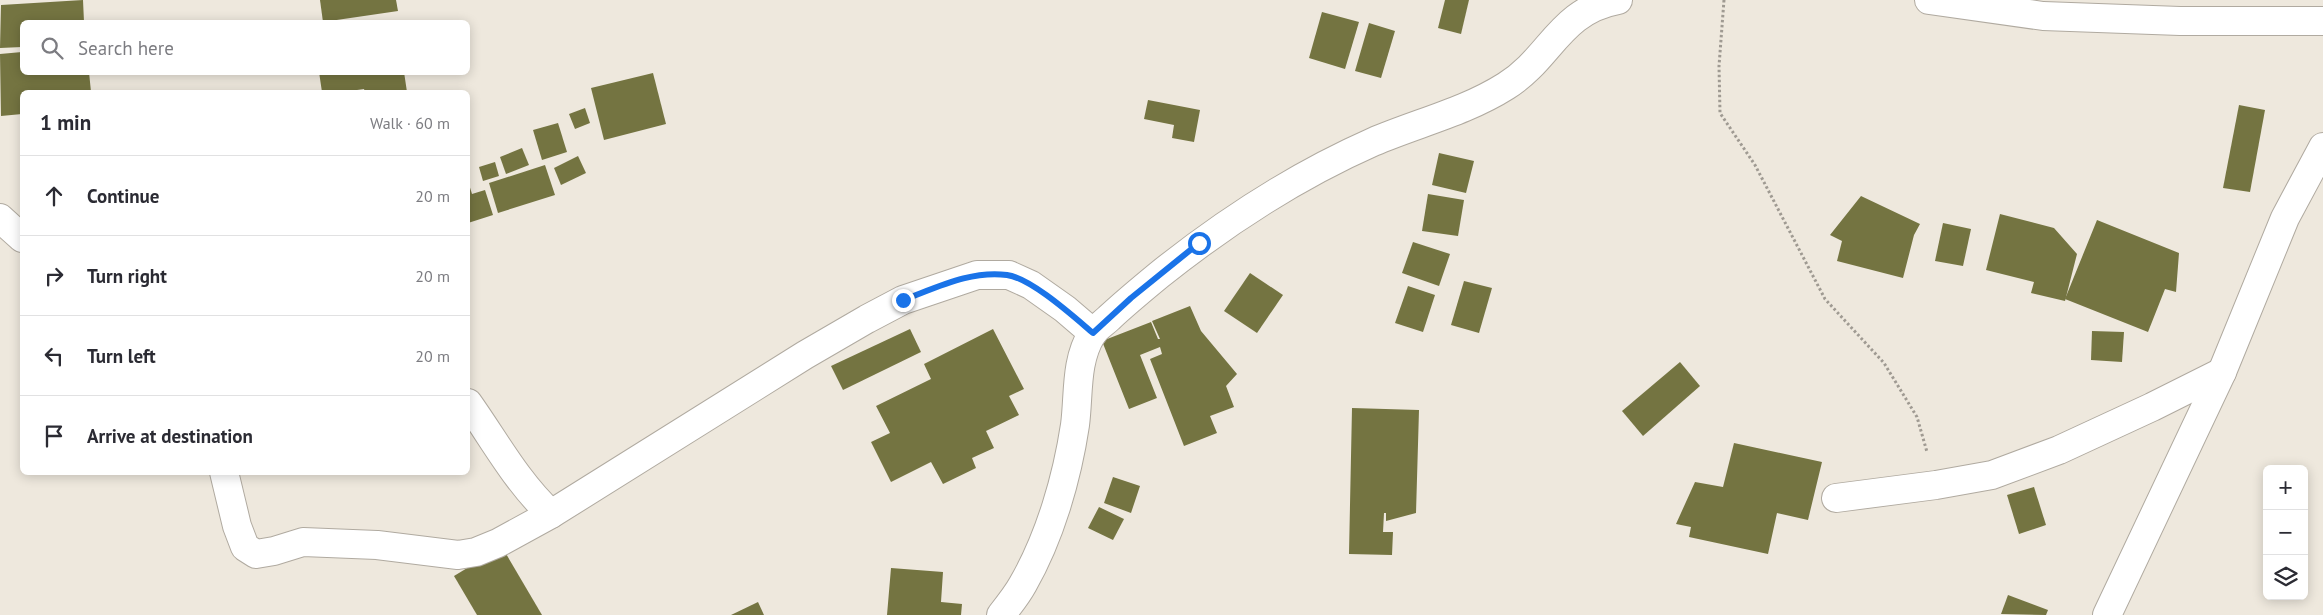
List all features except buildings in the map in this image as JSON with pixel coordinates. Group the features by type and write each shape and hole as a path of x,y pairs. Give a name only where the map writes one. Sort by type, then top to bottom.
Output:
{"street":[{"path":"1002,615 1023,584 1038,552 1062,484 1074,426 1080,362 1093,333 1131,298 1199,243 1255,207 1312,173 1373,142 1462,109 1508,85 1541,55 1570,21 1599,4 1618,0"},
{"path":"1929,0 2180,21 2275,10 2323,21"},
{"path":"2108,615 2222,372 2286,218 2323,147"},
{"path":"0,218 20,236"},
{"path":"225,475 245,547 256,554 274,551 303,542 377,544 458,555 476,552 498,543 551,514 805,355 903,300 957,281 976,275 1009,275 1031,285 1065,309 1093,333"},
{"path":"1836,498 1936,485 1992,475 2059,450 2222,372"},
{"path":"470,406 530,495 551,514"}],"path":[{"path":"1724,0 1719,66 1720,113 1755,165 1825,299 1884,363 1917,416 1936,485"}],"route":[{"path":"903,300 976,275 1009,275 1031,285 1065,309 1093,333 1131,298 1199,243"}]}
